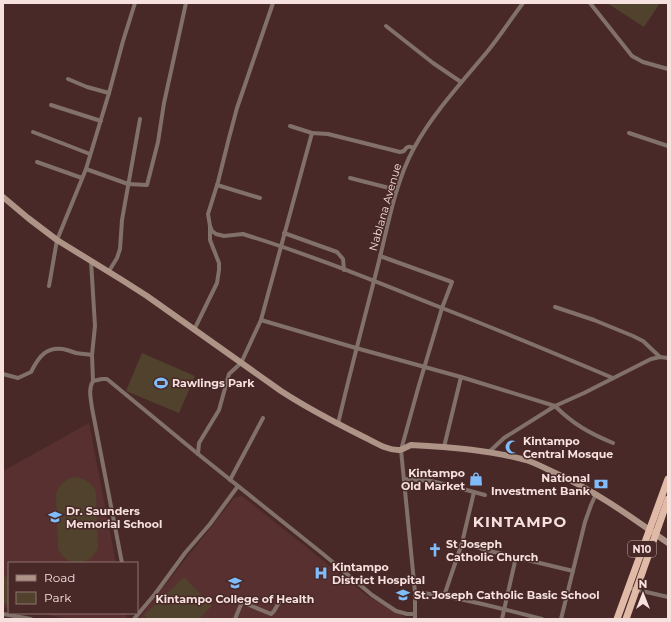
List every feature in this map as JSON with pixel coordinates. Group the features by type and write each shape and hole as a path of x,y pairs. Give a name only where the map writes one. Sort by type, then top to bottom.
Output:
{"highway":[{"name":"N10","path":"627,616 668,479"},
{"name":"N10","path":"617,619 652,532 668,499"},
{"path":"620,612 627,616"}],"main road":[{"path":"3,197 57,240 147,296 302,405 338,424 388,448 401,450 411,445 444,447 488,452 527,460 566,477 613,504 668,544"}],"street":[{"path":"49,286 57,240 86,169 110,93 123,40 135,3"},
{"path":"86,169 128,184 147,185 158,142 164,103 186,3"},
{"path":"194,330 217,283 220,270 210,240 208,214 237,108 273,3"},
{"name":"Nablana Avenue","path":"338,424 397,190 406,164 426,129 523,3"},
{"path":"590,3 632,56 643,62 668,69"},
{"path":"386,26 461,82"},
{"path":"68,79 88,87 110,93"},
{"path":"51,105 101,121"},
{"path":"109,271 117,258 120,249 122,220 140,119"},
{"path":"290,126 312,133 328,134 400,152 404,151 408,146 414,148"},
{"path":"33,132 90,154"},
{"path":"198,454 199,443 219,410 229,374 241,363 261,320 312,133"},
{"path":"629,133 668,146"},
{"path":"37,162 82,178"},
{"path":"350,178 397,190"},
{"path":"217,185 260,198"},
{"path":"210,226 212,231 220,236 242,234 281,246 374,280 613,378"},
{"path":"284,233 337,252 343,259 344,270"},
{"path":"380,256 452,282 442,308 401,450 405,478 415,592 415,619"},
{"path":"91,261 95,326 92,355 93,381 90,385 90,390 92,408 122,562"},
{"path":"555,307 594,320 633,336 643,341 660,357"},
{"path":"261,320 461,377 555,406 578,426 591,434 613,443"},
{"path":"3,374 18,378 31,372 36,361 42,354 52,349 92,355"},
{"path":"488,452 504,438 555,406 651,359 660,357 668,358"},
{"path":"444,447 461,377"},
{"path":"93,381 102,378 107,379 372,595 400,613 415,614"},
{"path":"230,480 263,418"},
{"path":"405,478 431,481 485,495"},
{"path":"138,613 210,524 238,486"},
{"path":"444,596 462,543 474,492"},
{"path":"561,619 585,522 596,494"},
{"path":"462,543 572,571"},
{"path":"502,619 516,557"},
{"path":"629,588 668,597"},
{"path":"415,592 444,596 505,609 542,619"},
{"path":"235,619 242,602 271,614 281,599"},
{"path":"3,614 31,619"}],"shaded area":[{"name":"Dr. Saunders Memorial School","path":"89,423 116,562 8,562 8,608 3,607 3,471"},
{"name":"Kintampo College of Health","path":"242,496 369,597 408,619 138,619 234,498"},
{"path":"42,614 126,614 127,619 78,619"}],"green space":[{"path":"607,3 660,3 644,27"},
{"name":"Rawlings Park","path":"142,353 195,376 179,413 126,391"},
{"path":"74,477 82,478 92,486 96,492 98,547 95,554 82,562 67,560 58,549 56,494 63,483"},
{"path":"3,576 8,577 8,605 3,603"},
{"path":"184,577 212,606 199,619 147,619 144,615"}],"place":[{"name":"Rawlings Park","path":"161,383"},
{"name":"Kintampo Central Mosque","path":"512,447"},
{"name":"Kintampo Old Market","path":"476,479"},
{"name":"National Investment Bank","path":"601,484"},
{"name":"Dr. Saunders Memorial School","path":"55,517"},
{"name":"St Joseph Catholic Church","path":"435,550"},
{"name":"Kintampo District Hospital","path":"321,573"},
{"name":"Kintampo College of Health","path":"235,583"},
{"name":"St. Joseph Catholic Basic School","path":"403,595"}],"district":[{"name":"KINTAMPO","path":"520,522"}]}
